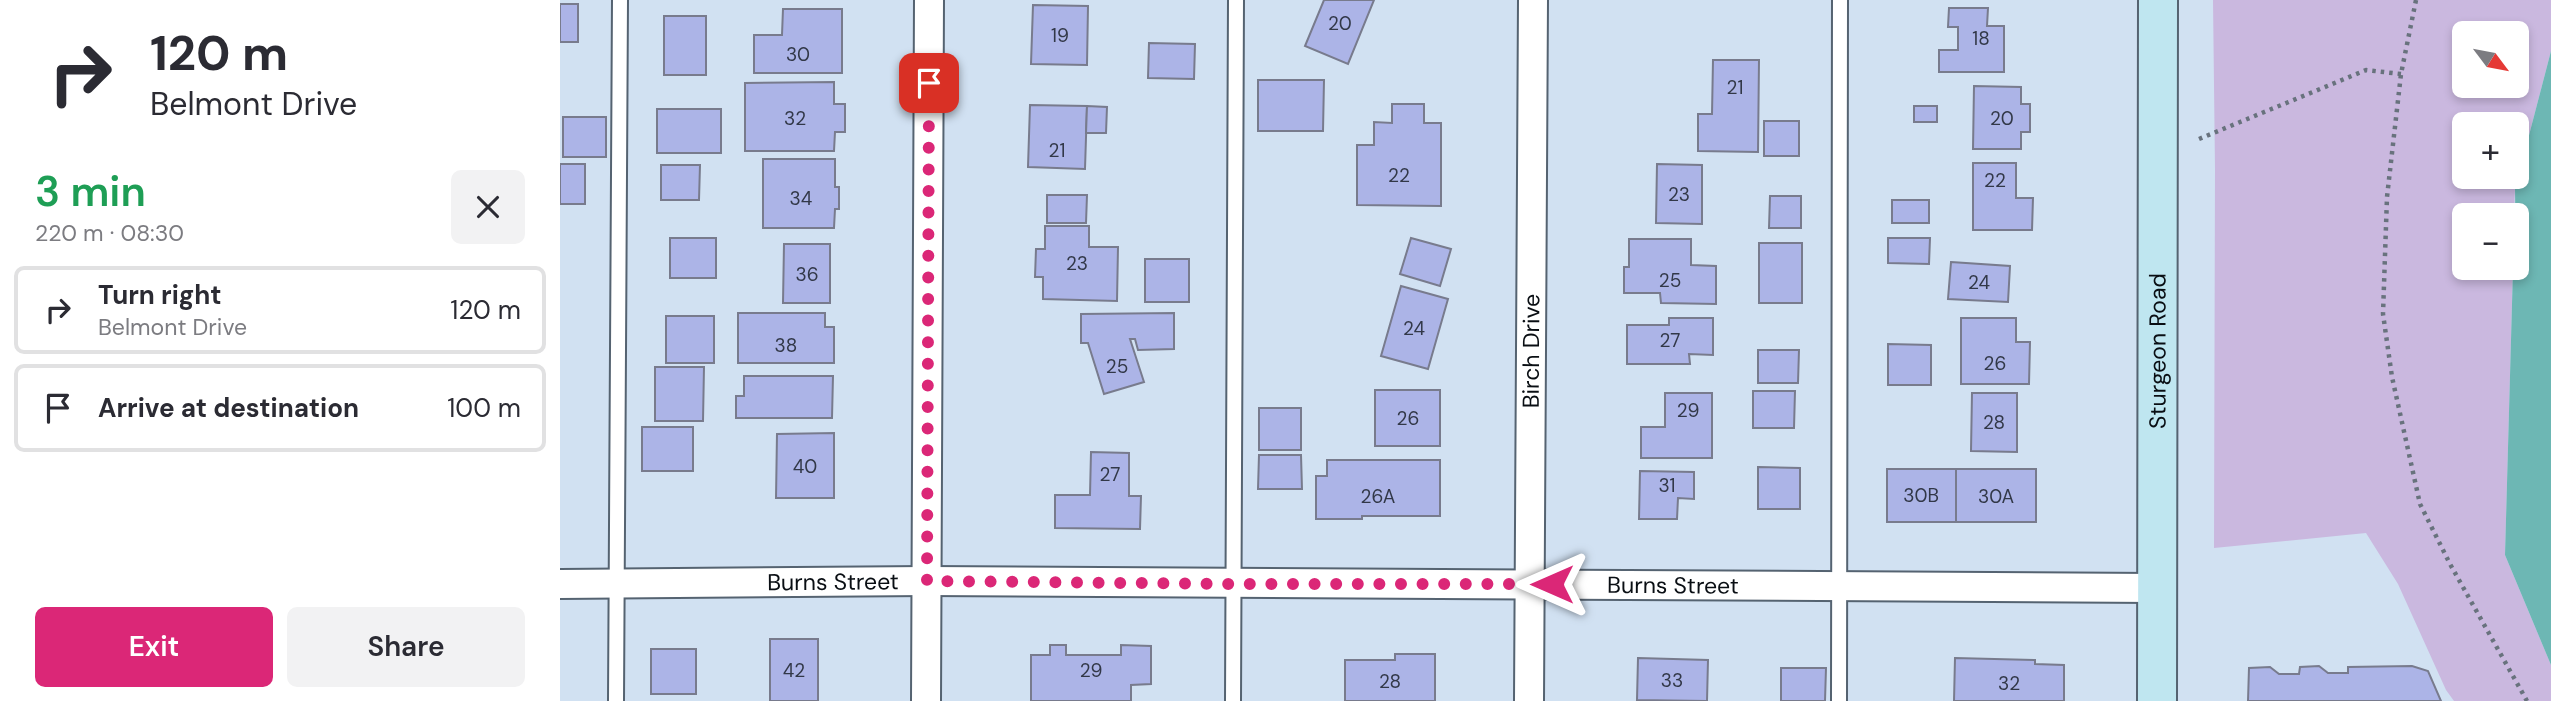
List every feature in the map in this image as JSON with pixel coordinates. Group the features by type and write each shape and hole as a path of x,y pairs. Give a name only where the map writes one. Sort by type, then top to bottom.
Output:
{"main road":[{"name":"Sturgeon Road","path":"2157,701 2155,588 2158,0"}],"street":[{"path":"926,701 929,0"},
{"name":"Birch Drive","path":"1529,701 1533,0"},
{"name":"Burns Street","path":"560,584 927,581 2155,588"}],"lane":[{"path":"616,701 620,0"},
{"path":"1233,701 1236,0"},
{"path":"1839,701 1840,0"}],"path":[{"path":"2416,0 2401,74 2387,197 2383,314 2402,429 2420,504 2450,564 2527,701"},
{"path":"2199,139 2366,70 2401,74"}],"shaded area":[{"path":"2213,0 2551,0 2551,51 2529,135 2529,112 2452,112 2452,189 2515,189 2514,203 2452,203 2452,280 2513,280 2505,555 2551,665 2551,701 2454,701 2446,690 2398,584 2366,533 2214,548"},
{"path":"2551,51 2551,665 2505,555 2513,280 2529,280 2529,203 2515,203 2515,189 2529,189 2529,135"}],"building":[{"path":"1324,0 1374,0 1348,64 1305,46"},
{"path":"560,4 578,4 578,42 560,42"},
{"path":"1033,5 1088,6 1087,65 1031,64"},
{"path":"1949,8 1988,8 1987,26 2004,26 2004,72 1939,72 1939,50 1958,50 1958,27 1948,27"},
{"path":"783,9 842,9 842,73 754,73 754,35 782,35"},
{"path":"664,16 706,16 706,75 664,75"},
{"path":"1149,43 1195,44 1194,79 1148,78"},
{"path":"1713,60 1759,60 1758,152 1698,151 1698,114 1712,114"},
{"path":"1258,80 1324,80 1323,131 1258,131"},
{"path":"834,82 834,104 845,104 845,132 835,132 834,151 745,151 745,83"},
{"path":"1974,86 2021,87 2021,104 2030,104 2030,132 2021,132 2021,149 1973,149"},
{"path":"1392,104 1424,104 1424,123 1441,123 1441,206 1357,205 1357,145 1374,145 1374,122 1392,123"},
{"path":"1030,105 1087,106 1085,169 1028,167"},
{"path":"1087,106 1107,107 1106,133 1086,133"},
{"path":"1914,106 1937,106 1937,122 1914,122"},
{"path":"657,109 721,109 721,153 657,153"},
{"path":"563,117 606,117 606,157 563,157"},
{"path":"1764,121 1799,121 1799,156 1764,156"},
{"path":"763,159 835,159 835,187 839,187 839,209 835,209 834,228 763,228"},
{"path":"1973,163 2016,163 2016,198 2033,198 2032,230 1973,230"},
{"path":"560,164 585,164 585,204 560,204"},
{"path":"1657,164 1702,165 1702,224 1656,223"},
{"path":"661,165 700,165 699,200 661,200"},
{"path":"1047,195 1087,195 1086,223 1047,223"},
{"path":"1770,196 1801,196 1801,228 1769,228"},
{"path":"1892,200 1929,200 1929,223 1892,223"},
{"path":"1045,226 1089,226 1089,247 1118,247 1117,301 1043,299 1043,277 1035,277 1036,249 1045,249"},
{"path":"670,238 716,238 716,278 670,278"},
{"path":"1411,238 1451,249 1440,286 1400,274"},
{"path":"1888,238 1930,238 1929,264 1888,263"},
{"path":"1629,239 1691,239 1691,265 1716,266 1716,304 1661,303 1660,293 1624,293 1624,267 1629,267"},
{"path":"1759,243 1802,243 1802,303 1759,303"},
{"path":"784,244 830,244 830,303 783,303"},
{"path":"1145,259 1189,259 1189,302 1145,302"},
{"path":"1951,262 2010,266 2008,302 1948,299"},
{"path":"1401,286 1448,299 1428,369 1381,356"},
{"path":"738,313 825,313 825,327 834,327 834,363 738,363"},
{"path":"1174,313 1174,349 1138,350 1135,339 1130,339 1144,382 1104,394 1088,343 1081,343 1081,314"},
{"path":"666,316 714,316 714,363 666,363"},
{"path":"1669,318 1713,318 1713,355 1689,354 1690,364 1627,364 1627,325 1669,325"},
{"path":"1961,318 2016,318 2016,342 2030,342 2029,384 1961,384"},
{"path":"1888,344 1931,345 1931,385 1888,385"},
{"path":"1758,350 1799,350 1798,383 1758,383"},
{"path":"655,367 704,367 703,421 655,421"},
{"path":"744,376 833,376 832,418 736,418 736,396 744,396"},
{"path":"1375,390 1440,390 1440,446 1375,446"},
{"path":"1753,391 1795,391 1794,428 1753,428"},
{"path":"1665,393 1712,393 1712,458 1641,458 1641,427 1665,427"},
{"path":"1972,393 2017,393 2017,452 1971,451"},
{"path":"1259,408 1301,408 1301,450 1259,450"},
{"path":"642,427 693,427 693,471 642,471"},
{"path":"834,433 834,498 776,498 777,434"},
{"path":"1091,452 1129,453 1129,496 1141,496 1140,529 1055,528 1055,495 1090,495"},
{"path":"1259,455 1301,455 1302,489 1258,489"},
{"path":"1327,460 1440,460 1440,516 1316,519 1316,476 1327,476"},
{"path":"1758,467 1800,468 1800,509 1758,509"},
{"path":"1887,469 1956,469 1956,522 1887,522"},
{"path":"1956,469 2036,469 2036,522 1956,522"},
{"path":"1640,471 1694,472 1694,499 1678,498 1677,519 1639,519"},
{"path":"770,639 818,639 818,701 770,701"},
{"path":"1050,645 1066,645 1066,655 1121,655 1121,645 1151,646 1151,684 1131,685 1131,701 1031,701 1031,655 1050,655"},
{"path":"651,649 696,649 696,694 651,694"},
{"path":"1395,654 1435,654 1435,701 1345,701 1345,660 1395,660"},
{"path":"1638,658 1708,660 1707,701 1637,700"},
{"path":"1955,658 2035,660 2035,664 2064,665 2064,701 1954,701"},
{"path":"2319,666 2328,673 2348,673 2348,667 2412,666 2428,671 2441,701 2248,701 2249,668 2270,667 2279,674 2299,674 2300,667"},
{"path":"1781,668 1826,668 1825,701 1781,701"}],"route":[{"path":"929,83 927,581 1552,584"}]}
